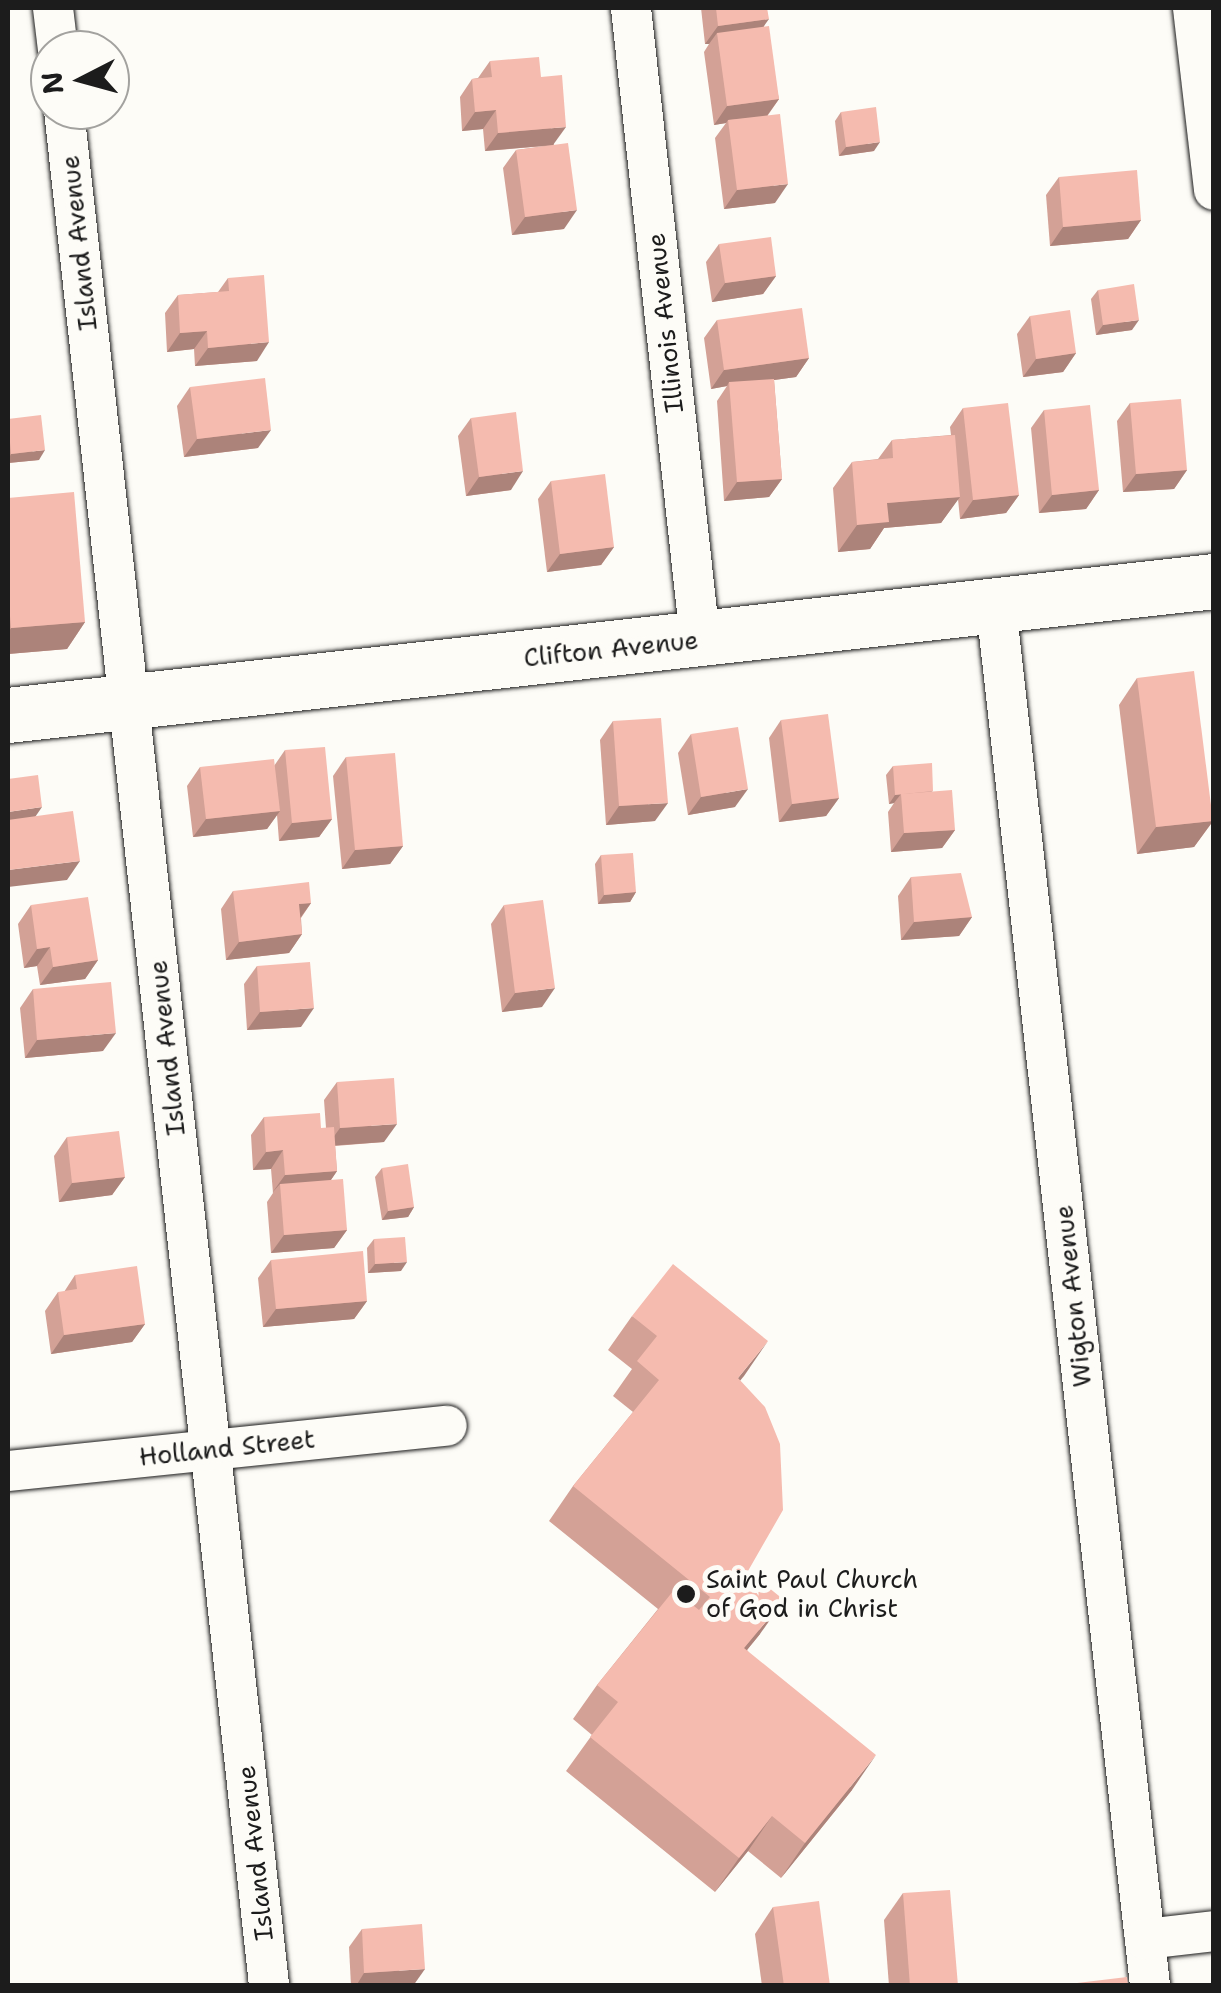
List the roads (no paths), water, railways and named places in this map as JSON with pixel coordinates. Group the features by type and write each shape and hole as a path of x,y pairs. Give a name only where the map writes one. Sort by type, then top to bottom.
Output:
{"street":[{"name":"Illinois Avenue","path":"630,8 700,639"},
{"path":"1193,8 1214,190"},
{"name":"Island Avenue","path":"66,130 269,1986"},
{"name":"Clifton Avenue","path":"8,716 1214,582"},
{"name":"Wigton Avenue","path":"996,606 1150,1986"},
{"name":"Holland Street","path":"8,1471 448,1426"},
{"path":"1145,1939 1214,1930"}],"place":[{"name":"Saint Paul Church of God in Christ","path":"686,1594"}]}
